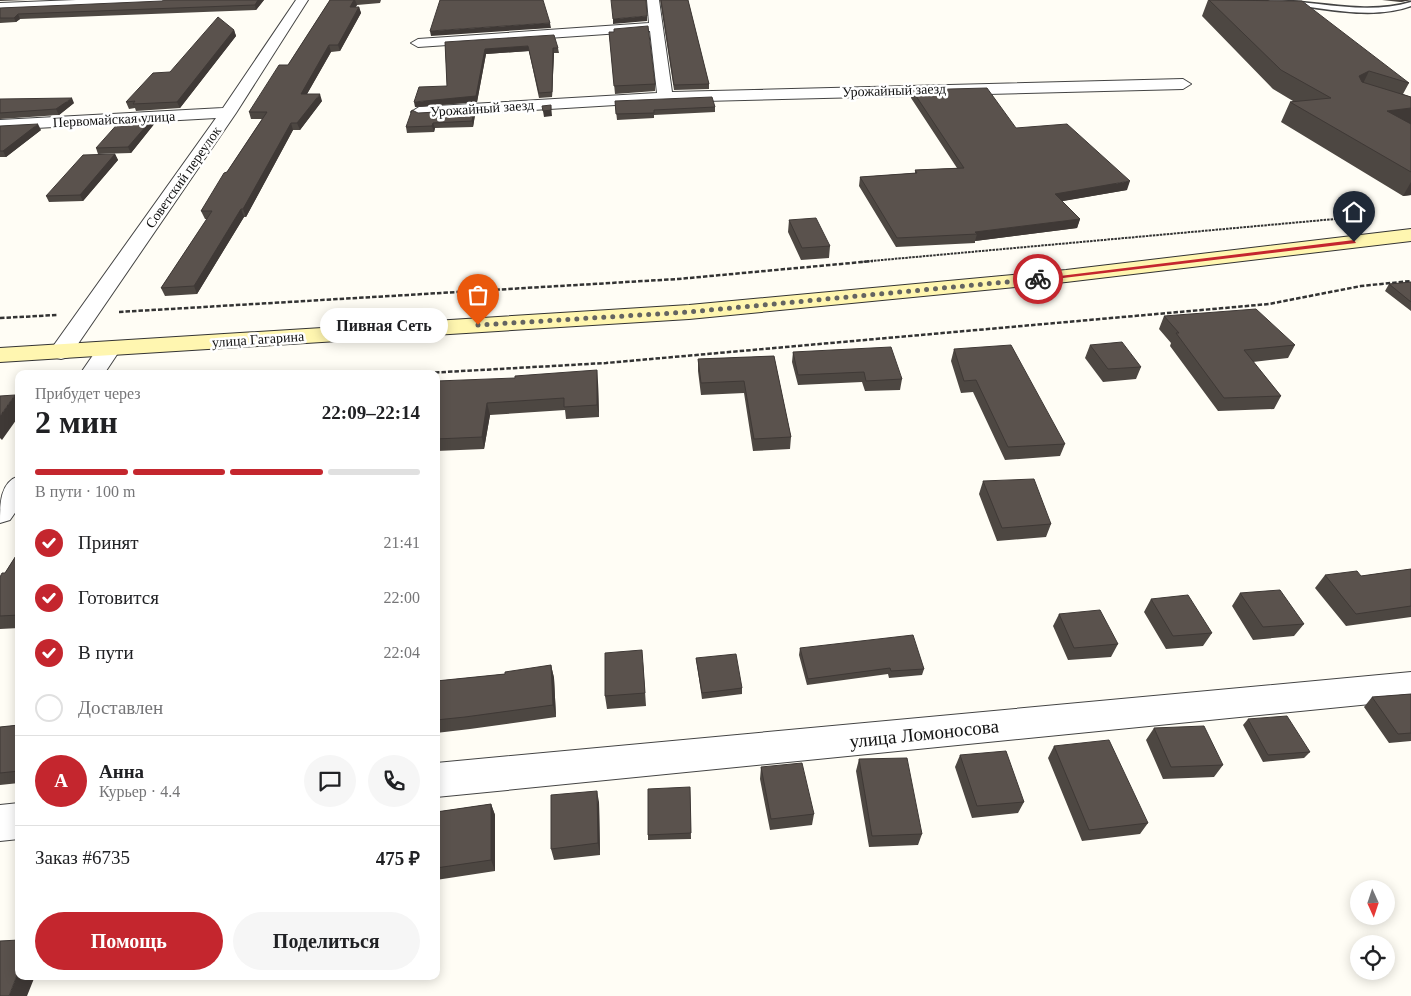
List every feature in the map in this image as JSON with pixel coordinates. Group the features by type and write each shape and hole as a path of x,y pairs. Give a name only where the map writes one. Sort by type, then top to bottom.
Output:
{"main road":[{"name":"улица Гагарина","path":"0,355 108,350 689,312 1066,276 1411,235"}],"street":[{"path":"0,7 164,0"},
{"name":"Советский переулок","path":"61,352 228,113 302,0"},
{"path":"653,0 665,97"},
{"path":"418,43 655,27"},
{"name":"Урожайный заезд","path":"419,112 665,97 1183,84"},
{"name":"Первомайская улица","path":"0,124 228,113"},
{"path":"95,370 108,350"},
{"path":"0,513 15,490"},
{"name":"улица Ломоносова","path":"440,780 1411,686"},
{"path":"0,823 15,821"}],"lane":[{"path":"1269,0 1362,9 1388,9 1411,4"}],"path":[{"path":"119,312 678,278 1350,218"},
{"path":"440,372 606,363 1269,304 1361,286 1411,281"}],"building":[{"path":"164,0 258,0 255,5 18,14 14,18 0,18 0,8"},
{"path":"330,0 354,0 350,7 359,7 338,45 329,45 301,94 320,94 297,123 291,123 243,209 241,209 194,286 161,288 212,211 201,211 224,173 227,172 267,112 249,112 279,65 288,65"},
{"path":"440,0 543,0 550,23 430,31"},
{"path":"611,0 646,0 647,16 613,19"},
{"path":"661,0 688,0 709,84 674,85"},
{"path":"1209,0 1302,1 1409,83 1369,71 1359,76 1362,82 1411,97 1411,108 1387,111 1411,124 1411,172 1290,102 1331,98 1281,70"},
{"path":"218,17 234,30 177,102 133,104 135,101 126,102 153,73 170,72"},
{"path":"648,26 655,84 614,86 609,32 614,32 614,29"},
{"path":"554,35 558,48 553,48 552,92 539,93 528,46 485,49 476,96 414,102 419,87 447,86 445,42"},
{"path":"987,88 1016,128 1067,124 1130,181 1055,194 1080,219 975,232 977,234 897,238 860,177 917,173 915,170 964,168 912,90"},
{"path":"712,97 715,107 654,110 654,113 616,114 615,101"},
{"path":"72,98 56,109 0,113 0,99"},
{"path":"551,105 551,110 543,111 542,106"},
{"path":"412,110 418,113 474,110 472,121 433,123 432,126 406,127"},
{"path":"153,118 128,147 96,148 121,120"},
{"path":"38,124 3,151 0,151 0,126"},
{"path":"115,154 80,195 46,196 83,155"},
{"path":"816,218 830,246 802,248 789,220"},
{"path":"1411,282 1411,302 1389,284"},
{"path":"1256,309 1295,345 1244,350 1281,396 1224,398 1176,333 1179,333 1164,316"},
{"path":"1122,342 1141,367 1108,369 1090,345"},
{"path":"1011,345 1065,444 1008,447 976,380 964,381 954,349"},
{"path":"891,347 902,379 866,381 864,372 798,375 793,352"},
{"path":"774,356 791,437 754,439 744,381 701,383 698,359"},
{"path":"597,370 597,405 564,407 564,398 487,403 482,437 440,439 440,381 515,378 515,376"},
{"path":"15,395 0,416 0,396"},
{"path":"1034,479 1051,524 1002,528 983,481"},
{"path":"15,557 15,615 0,616 0,577 2,573 5,573"},
{"path":"1411,569 1411,606 1356,614 1325,575 1357,571 1361,576"},
{"path":"1280,590 1304,624 1263,627 1240,593"},
{"path":"1188,595 1212,633 1173,636 1151,599"},
{"path":"1100,610 1118,644 1074,648 1059,614"},
{"path":"913,635 924,669 891,671 890,668 808,679 800,648"},
{"path":"642,650 645,693 605,696 605,653"},
{"path":"736,654 742,688 702,693 696,658"},
{"path":"551,665 553,705 440,720 440,681 505,674 505,672"},
{"path":"1411,694 1411,733 1398,734 1372,697"},
{"path":"1287,716 1310,752 1268,755 1248,719"},
{"path":"15,725 15,771 0,773 0,727"},
{"path":"1204,726 1223,765 1171,767 1154,728"},
{"path":"1109,740 1148,823 1089,830 1054,746"},
{"path":"1006,751 1024,802 977,806 960,755"},
{"path":"907,758 922,834 872,836 859,759"},
{"path":"802,763 814,814 771,819 761,767"},
{"path":"690,787 691,833 648,835 648,789"},
{"path":"597,791 598,843 551,849 551,795"},
{"path":"491,804 491,860 440,867 440,811"},
{"path":"15,940 15,980 9,996 0,996 0,941"}],"way so far":[{"path":"478,325 689,312 1038,279"}],"place":[{"name":"Пивная Сеть","path":"478,325"}],"route":[{"path":"1038,279 1354,242"}]}
